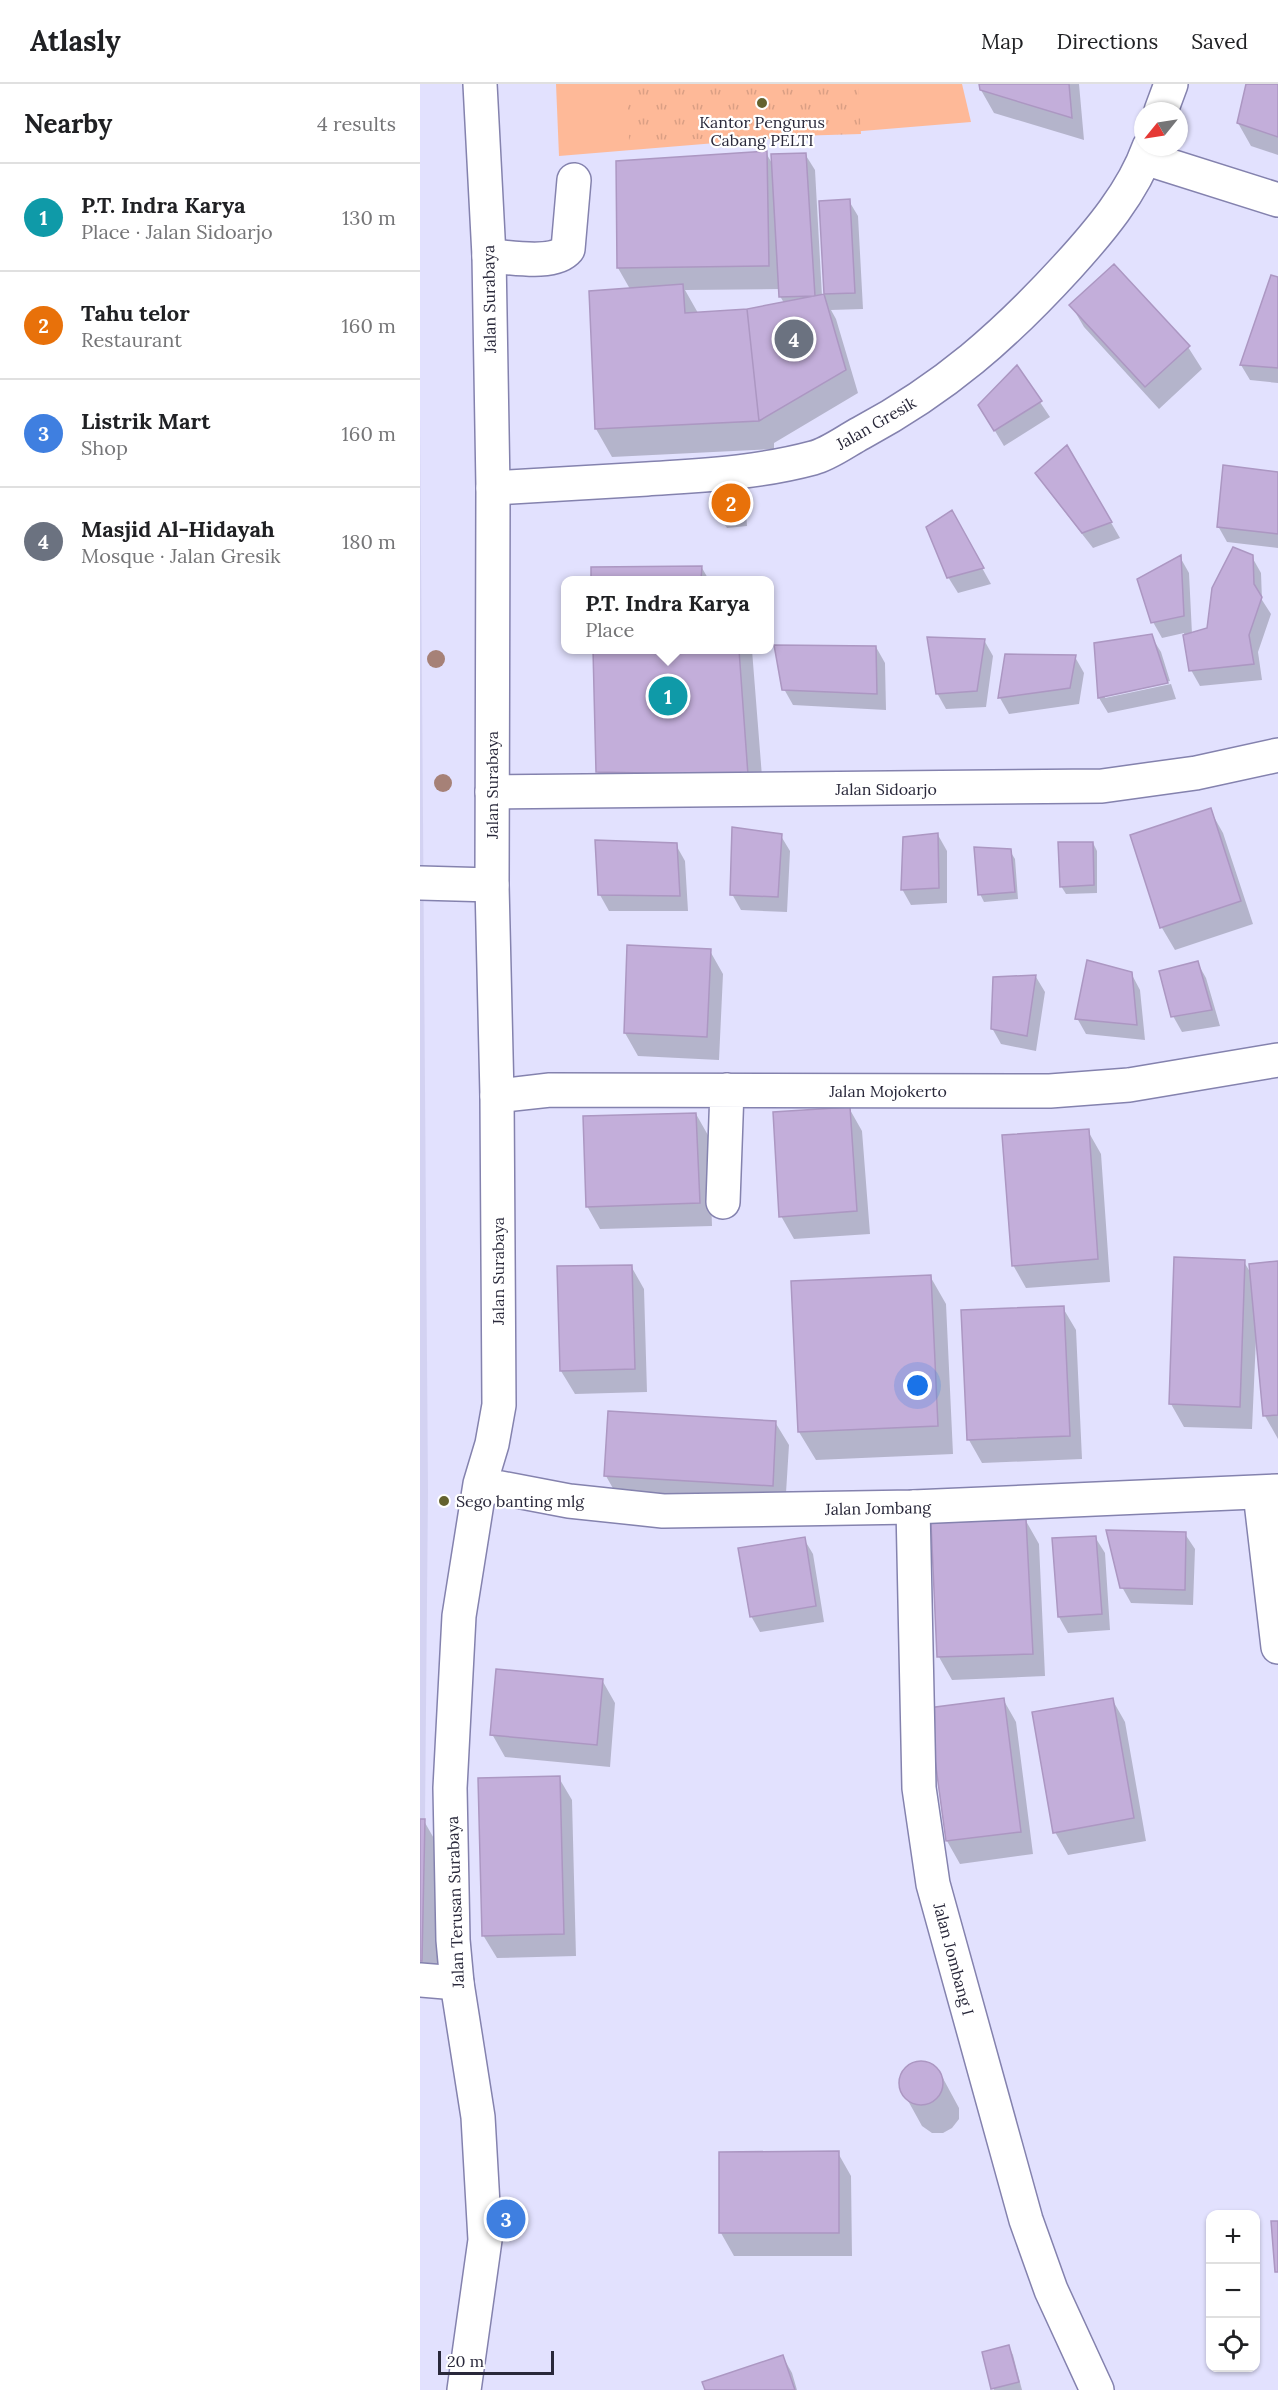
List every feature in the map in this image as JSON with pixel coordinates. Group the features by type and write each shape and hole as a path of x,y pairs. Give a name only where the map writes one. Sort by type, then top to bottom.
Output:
{"street":[{"name":"Jalan Surabaya","path":"480,84 489,256 494,488 492,885 497,1096 499,1405 492,1444 480,1484"},
{"path":"1164,102 1171,84"},
{"name":"Jalan Gresik","path":"494,488 739,473 816,457 939,386 977,357 1020,318 1095,236 1121,199 1145,156"},
{"path":"1155,156 1278,200"},
{"path":"489,256 542,259 563,254 568,249 574,180"},
{"name":"Jalan Sidoarjo","path":"492,792 1102,786 1196,773 1278,755"},
{"path":"420,884 492,885"},
{"name":"Jalan Mojokerto","path":"497,1096 550,1090 993,1092 1094,1088 1129,1085 1278,1060"},
{"path":"723,1202 727,1090"},
{"name":"Jalan Jombang","path":"480,1484 569,1501 663,1511 913,1507 1269,1492"},
{"name":"Jalan Terusan Surabaya","path":"464,2390 485,2240 478,2116 457,1983 453,1940 450,1788 459,1616 480,1484"},
{"path":"1269,1492 1278,1647"},
{"name":"Jalan Jombang I","path":"913,1507 919,1788 933,1884 1026,2220 1051,2290 1097,2390"},
{"path":"420,1980 457,1983"}],"shaded area":[{"path":"420,416 428,1491 425,1819 420,1819"}],"green space":[{"name":"Kantor Pengurus Cabang PELTI","path":"556,84 962,84 971,122 559,156"},
{"path":"627,84 858,84 861,134 629,141"}],"building":[{"path":"979,84 1069,84 1072,118 980,90"},
{"path":"1246,84 1278,84 1278,137 1237,123"},
{"path":"767,151 769,266 617,268 616,161"},
{"path":"806,153 815,296 779,297 771,154"},
{"path":"850,199 855,293 824,294 819,201"},
{"path":"1114,264 1190,346 1145,387 1069,305"},
{"path":"1271,275 1278,277 1278,368 1240,365"},
{"path":"683,284 685,313 747,309 759,421 595,429 589,291"},
{"path":"824,294 846,370 759,421 747,309"},
{"path":"1017,365 1042,401 994,431 978,405"},
{"path":"1067,445 1112,522 1082,533 1035,473"},
{"path":"1223,465 1278,472 1278,534 1217,527"},
{"path":"741,486 743,518 721,520 719,487"},
{"path":"952,510 984,568 947,578 926,527"},
{"path":"1233,547 1253,555 1254,584 1262,597 1249,635 1254,664 1189,671 1183,635 1207,628 1212,588"},
{"path":"1181,555 1184,616 1151,623 1137,579"},
{"path":"702,566 701,576 591,576 591,567"},
{"path":"1152,634 1168,683 1098,698 1094,643"},
{"path":"927,637 985,639 977,691 936,694"},
{"path":"774,645 876,646 877,694 782,690"},
{"path":"593,654 739,654 748,775 596,772"},
{"path":"1005,654 1076,655 1070,688 998,698"},
{"path":"1211,808 1241,901 1160,928 1130,835"},
{"path":"732,827 782,834 778,897 730,895"},
{"path":"938,833 939,888 901,890 903,837"},
{"path":"595,840 677,843 680,896 598,895"},
{"path":"1058,842 1093,842 1094,885 1060,887"},
{"path":"974,847 1011,849 1015,892 978,895"},
{"path":"627,945 711,949 707,1037 624,1033"},
{"path":"1087,960 1132,972 1137,1025 1075,1019"},
{"path":"1198,961 1212,1010 1171,1017 1159,971"},
{"path":"1036,975 1027,1036 991,1029 993,977"},
{"path":"850,1107 857,1211 779,1217 773,1112"},
{"path":"696,1113 700,1203 586,1207 583,1116"},
{"path":"1089,1129 1098,1259 1012,1266 1002,1135"},
{"path":"1174,1257 1245,1260 1240,1407 1169,1404"},
{"path":"1278,1261 1278,1415 1263,1416 1249,1264"},
{"path":"632,1265 635,1369 560,1371 557,1266"},
{"path":"931,1275 938,1426 798,1432 791,1281"},
{"path":"1064,1306 1070,1436 967,1440 961,1310"},
{"path":"608,1411 776,1421 773,1486 604,1476"},
{"path":"1026,1519 1033,1654 937,1657 931,1523"},
{"path":"1106,1530 1186,1532 1185,1590 1120,1588"},
{"path":"1096,1536 1102,1614 1058,1617 1052,1538"},
{"path":"805,1537 816,1606 750,1617 738,1548"},
{"path":"496,1669 603,1679 597,1745 490,1735"},
{"path":"1004,1698 1021,1832 946,1841 928,1708"},
{"path":"1113,1698 1134,1818 1053,1833 1032,1712"},
{"path":"560,1776 564,1934 482,1936 478,1778"},
{"path":"420,1819 425,1819 422,1961 420,1961"},
{"path":"921,2061 930,2062 937,2067 942,2074 942,2092 937,2099 930,2104 921,2105 912,2104 905,2099 900,2092 899,2083 900,2074 905,2067 912,2062"},
{"path":"839,2151 839,2233 719,2233 719,2152"},
{"path":"1271,2221 1278,2221 1278,2272 1275,2272"},
{"path":"1009,2345 1019,2382 991,2389 982,2352"},
{"path":"783,2355 795,2390 705,2390 702,2382"}],"place":[{"name":"Kantor Pengurus Cabang PELTI","path":"762,103"},
{"name":"Masjid Al-Hidayah","path":"794,339"},
{"name":"Tahu telor","path":"731,503"},
{"name":"P.T. Indra Karya","path":"668,696"},
{"name":"Sego banting mlg","path":"444,1501"},
{"name":"Listrik Mart","path":"506,2219"}]}
